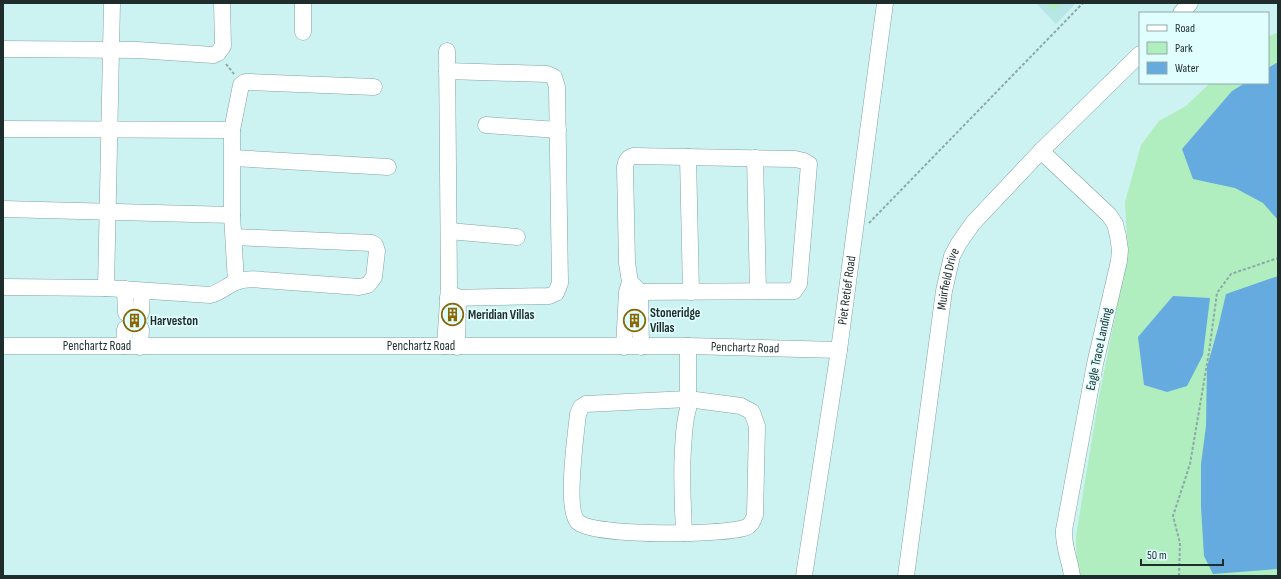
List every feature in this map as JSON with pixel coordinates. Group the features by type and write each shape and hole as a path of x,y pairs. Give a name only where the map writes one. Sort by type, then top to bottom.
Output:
{"street":[{"path":"106,288 112,3"},
{"path":"3,49 166,51 213,55 218,53 223,46 224,41 222,3"},
{"path":"303,3 303,32"},
{"name":"Piet Retief Road","path":"804,576 839,350 885,3"},
{"path":"1181,12 1190,3"},
{"path":"447,51 449,231 452,294 451,347"},
{"name":"Muirfield Drive","path":"906,576 944,291 950,261 959,243 973,223 1041,151 1139,55"},
{"path":"447,71 551,74 554,76 557,87 558,130 560,283 556,294 549,296 452,294"},
{"path":"236,282 232,215 232,130 241,84 250,82 374,87"},
{"path":"486,125 558,130"},
{"path":"3,130 232,130"},
{"name":"Eagle Trace Landing","path":"1041,151 1109,215 1115,224 1120,250 1117,272 1095,364 1064,530 1064,539 1071,564 1072,576"},
{"path":"632,289 691,292 794,291 798,287 809,164 800,160 755,158 630,157 626,163 627,255 632,289 641,347"},
{"path":"688,157 691,292"},
{"path":"233,158 388,167"},
{"path":"755,158 758,291"},
{"path":"3,209 232,215"},
{"path":"449,231 517,237"},
{"path":"3,287 106,288 210,295 236,282 263,280 363,287 371,283 374,276 377,251 375,245 368,243 234,237"},
{"path":"624,347 632,289"},
{"path":"125,290 140,346"},
{"path":"124,346 142,290"},
{"name":"Penchartz Road","path":"3,346 694,346 839,350"},
{"path":"684,533 681,479 685,418 691,403 689,374 694,346"},
{"path":"691,403 741,406 752,412 757,426 755,515 751,524 745,528 730,531 654,534 617,532 583,525 578,522 575,519 572,499 572,484 579,409 583,405 691,403"}],"path":[{"path":"854,239 1083,3"},
{"path":"218,53 241,84"},
{"path":"1179,576 1180,543 1173,516 1190,464 1209,352 1217,293 1231,274 1278,258"}],"shaded area":[{"path":"1036,3 1076,3 1056,24"}],"green space":[{"path":"1046,3 1062,3 1053,11"},
{"path":"1278,32 1278,576 1077,576 1076,536 1099,397 1128,252 1125,202 1141,145 1159,121 1186,106 1209,84 1269,84 1269,36"}],"water":[{"path":"1278,62 1278,220 1263,203 1235,188 1193,179 1182,149 1232,91 1243,84 1269,84 1269,67"},
{"path":"1278,276 1278,569 1213,574 1204,556 1201,507 1201,464 1206,426 1207,367 1226,294"},
{"path":"1173,296 1210,298 1203,355 1187,386 1167,392 1144,385 1138,337"}],"place":[{"name":"Meridian Villas","path":"453,315"},
{"name":"Stoneridge Villas","path":"635,320"},
{"name":"Harveston","path":"135,321"}]}
